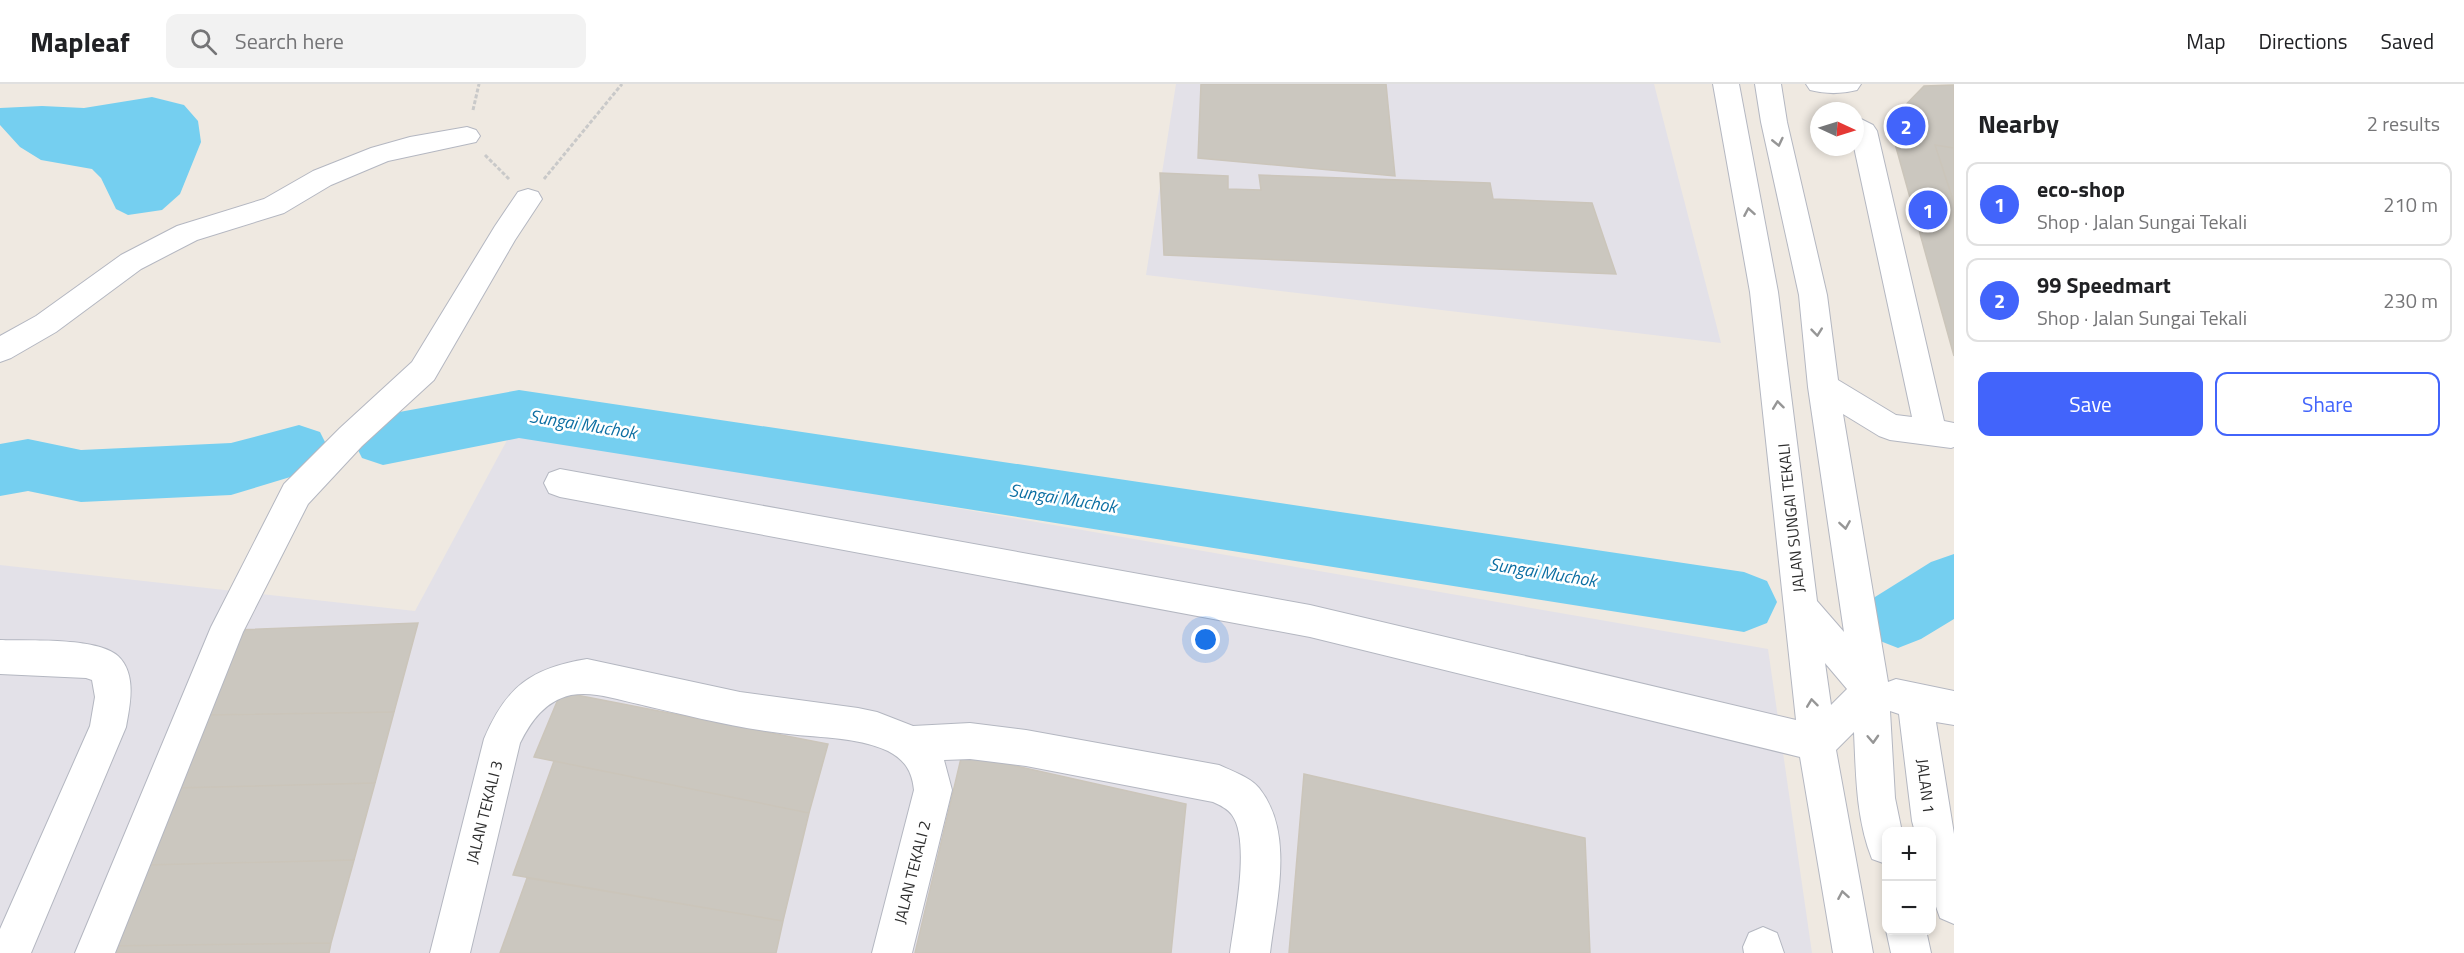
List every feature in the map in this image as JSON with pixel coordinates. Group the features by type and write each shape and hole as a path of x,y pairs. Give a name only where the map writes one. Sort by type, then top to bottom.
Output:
{"street":[{"name":"JALAN SUNGAI TEKALI","path":"1726,84 1764,292 1821,778 1853,953"},
{"path":"1768,84 1773,122 1813,295 1823,387 1871,691 1876,798 1883,827"},
{"path":"1833,84 1837,102"},
{"path":"1823,387 1890,427 1943,434 1864,131"},
{"path":"0,350 46,324 131,262 187,233 274,206 322,178 370,158 410,146 467,136"},
{"path":"95,953 228,627 296,494 351,437 423,371 505,233 528,199"},
{"path":"560,483 1310,621 1817,743 1871,691"},
{"path":"1801,607 1871,691 1954,708"},
{"path":"0,657 92,660 106,669 112,684 112,704 108,727 10,953"},
{"name":"JALAN TEKALI 3","path":"450,953 501,739 514,714 526,700 545,685 563,679 587,676 762,713 884,730 910,744"},
{"name":"JALAN 1","path":"1915,700 1931,820 1954,904"},
{"path":"910,744 970,741 1026,748 1219,784 1245,801 1256,823 1261,852 1250,953"},
{"name":"JALAN TEKALI 2","path":"892,953 933,790 931,773 925,759 910,744"},
{"path":"1907,935 1911,953"}],"path":[{"path":"467,136 528,199 622,84"}],"shaded area":[{"path":"1176,84 1654,84 1721,343 1146,275"},
{"path":"512,431 1768,649 1812,953 0,953 0,565 415,611"}],"water":[{"path":"152,97 184,105 198,121 201,142 180,194 162,210 128,215 116,209 101,178 92,169 41,160 20,147 0,125 0,108 42,106 84,108"}],"building":[{"path":"1201,84 1386,84 1395,176 1198,158"},
{"path":"1954,85 1954,356 1889,122 1924,86"},
{"path":"1935,145 1954,148 1954,203"},
{"path":"1160,173 1228,176 1228,189 1261,190 1259,175 1490,183 1493,199 1592,203 1616,274 1164,255"},
{"path":"418,623 394,712 201,715 236,630"},
{"path":"561,692 828,744 809,813 534,757"},
{"path":"394,712 375,783 175,788 201,715"},
{"path":"962,754 1186,804 1171,953 915,953"},
{"path":"554,761 809,813 783,921 513,875"},
{"path":"1304,774 1585,838 1590,953 1289,953"},
{"path":"375,783 354,860 145,865 175,788"},
{"path":"354,860 331,943 103,946 145,865"},
{"path":"527,878 783,921 776,953 500,953"},
{"path":"331,943 329,953 100,953 103,946"}],"waterway":[{"name":"Sungai Muchok","path":"383,440 519,414 1744,602"},
{"name":"Sungai Muchok","path":"0,470 28,465 81,476 231,469 299,450"},
{"name":"Sungai Muchok","path":"1898,618 1954,583"}],"place":[{"name":"99 Speedmart","path":"1906,126"},
{"name":"eco-shop","path":"1928,210"}]}
